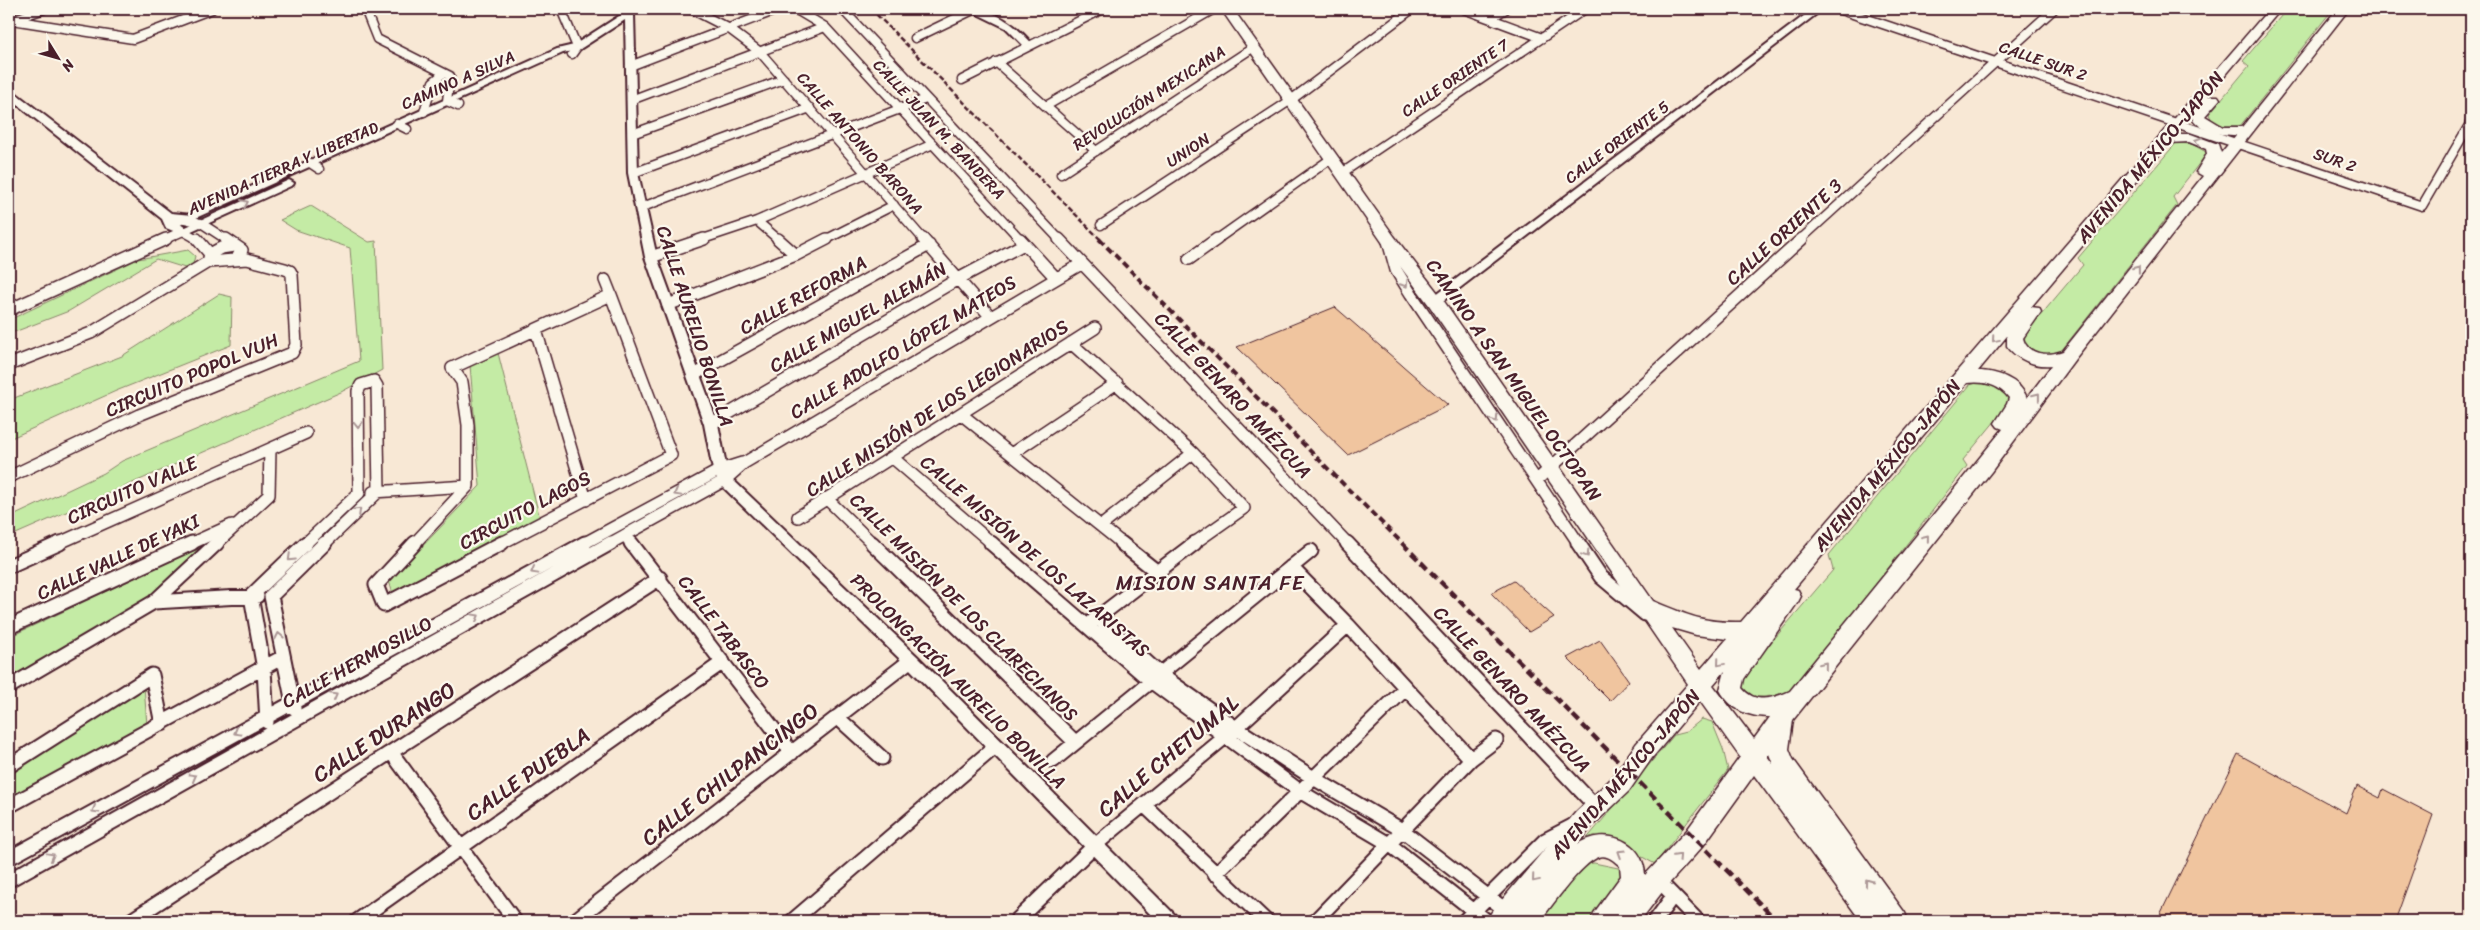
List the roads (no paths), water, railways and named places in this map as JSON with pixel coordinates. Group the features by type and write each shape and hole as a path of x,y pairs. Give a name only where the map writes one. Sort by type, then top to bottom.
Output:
{"main road":[{"name":"CAMINO A SAN MIGUEL OCTOPAN","path":"1227,9 1388,239 1435,301 1656,623 1876,921"},
{"name":"AVENIDA MÉXICO-JAPÓN","path":"1511,918 1590,813 1621,784 1644,751 2276,9"},
{"path":"1625,921 1665,888 1695,838 1753,755 1783,716 1993,454 2343,9"},
{"path":"2232,59 2241,66 2198,116 2201,121 2242,137"},
{"path":"9,92 174,224 187,218 201,223"},
{"path":"2164,139 2191,138 2213,147 2214,154 2190,192 2187,206"},
{"path":"2067,253 2064,271 2014,338 2016,346 2035,358 2050,361 2069,355"},
{"path":"1960,379 1979,375 1988,376 2013,389 2018,397 2016,405 2005,420 1993,454"},
{"path":"1801,694 1789,703 1771,708 1750,707 1738,700 1731,690 1733,677 1801,582 1813,552"},
{"path":"1643,604 1666,618 1692,627 1719,632 1747,630"},
{"path":"1783,716 1778,748 1784,764 1896,921"},
{"path":"1511,918 1589,849 1604,845 1628,857 1635,869 1632,881 1602,921"}],"street":[{"path":"10,21 47,24 133,39 212,9"},
{"path":"364,9 377,38 450,76 447,101 458,106"},
{"path":"561,9 575,51"},
{"name":"CALLE ANTONIO BARONA","path":"692,9 728,28 760,52 990,316"},
{"path":"630,66 779,9"},
{"name":"CALLE JUAN M. BANDERA","path":"795,9 825,27 1055,277"},
{"name":"CALLE GENARO AMÉZCUA","path":"842,9 1590,813"},
{"path":"915,38 974,9 1010,26 1029,46"},
{"path":"962,80 1103,9"},
{"path":"1046,106 1214,9"},
{"name":"UNION","path":"1101,225 1291,100 1412,9"},
{"path":"1464,9 1542,38"},
{"path":"1490,18 1506,9"},
{"name":"CALLE ORIENTE 7","path":"1189,259 1542,38 1585,9"},
{"name":"CALLE ORIENTE 5","path":"1435,301 1818,9"},
{"name":"CALLE SUR 2","path":"1838,9 2179,122 2242,137"},
{"name":"CALLE ORIENTE 3","path":"1537,480 2054,9"},
{"path":"10,21 41,10 47,24"},
{"name":"AVENIDA TIERRA Y LIBERTAD","path":"9,310 174,224 201,223 314,166 407,130 575,51 633,11"},
{"name":"CALLE AURELIO BONILLA","path":"633,11 630,66 632,173 651,257 711,424 722,475"},
{"path":"631,100 825,27"},
{"name":"REVOLUCIÓN MEXICANA","path":"1061,174 1254,47"},
{"name":"CAMINO A SILVA","path":"187,218 314,166 397,124 560,51 575,51"},
{"path":"996,62 1096,151"},
{"path":"424,112 433,82 444,73"},
{"path":"632,134 784,79"},
{"path":"640,208 835,136 926,99"},
{"path":"632,173 810,108"},
{"name":"SUR 2","path":"2242,137 2422,206 2471,122"},
{"path":"397,124 407,130"},
{"path":"651,257 757,221 933,144"},
{"path":"668,306 796,256 894,205"},
{"path":"757,221 796,256"},
{"path":"201,223 221,233 234,246 242,250 236,258"},
{"path":"174,224 202,242 209,258"},
{"path":"1388,239 1396,270 1601,577 1656,623"},
{"name":"CALLE MIGUEL ALEMÁN","path":"711,424 958,279 1024,244"},
{"name":"CALLE REFORMA","path":"694,375 929,245"},
{"name":"CIRCUITO POPOL VUH","path":"9,365 91,333 209,258 221,248 234,246"},
{"name":"CIRCUITO POPOL VUH","path":"9,476 139,415 292,353 296,346 292,275 290,271 236,258 221,264 209,258"},
{"name":"CALLE ADOLFO LÓPEZ MATEOS","path":"722,475 1055,277 1081,264"},
{"name":"CIRCUITO LAGOS","path":"468,486 376,585 384,605 672,455 605,280"},
{"path":"251,596 359,493 468,486 468,425 462,382 452,368 611,295"},
{"name":"CALLE MISIÓN DE LOS LEGIONARIOS","path":"798,517 1095,328"},
{"path":"536,330 586,500"},
{"path":"1071,343 1193,453 1244,508 1156,571 1092,621"},
{"path":"154,602 271,596 379,491 377,386 374,381 361,385 358,391 359,493"},
{"path":"1011,454 1117,383"},
{"path":"961,414 1156,571"},
{"name":"CIRCUITO VALLE","path":"9,566 306,434"},
{"path":"9,687 154,602 269,495 270,449"},
{"path":"1101,526 1193,453"},
{"name":"CALLE MISIÓN DE LOS LAZARISTAS","path":"893,458 1092,621 1157,678 1231,732"},
{"name":"CALLE HERMOSILLO","path":"9,880 295,718 625,535 722,475"},
{"name":"CALLE HERMOSILLO","path":"9,858 266,716 722,475"},
{"name":"PROLONGACIÓN AURELIO BONILLA","path":"722,475 911,660 1168,921"},
{"name":"CALLE MISIÓN DE LOS CLARECIANOS","path":"828,499 1075,742"},
{"name":"CALLE VALLE DE YAKI","path":"9,627 242,520"},
{"name":"CALLE TABASCO","path":"625,535 660,578 792,752"},
{"path":"1053,761 1311,551"},
{"path":"1292,567 1471,759"},
{"name":"CALLE DURANGO","path":"130,921 660,578"},
{"path":"251,596 264,669 268,734"},
{"path":"271,596 294,702 295,718"},
{"name":"CALLE CHETUMAL","path":"1016,921 1094,846 1231,732 1348,625"},
{"path":"9,806 283,657"},
{"name":"CALLE CHILPANCINGO","path":"574,921 911,660"},
{"name":"CALLE PUEBLA","path":"357,921 723,662"},
{"path":"9,766 152,675 162,724"},
{"path":"1215,874 1315,779 1406,688"},
{"path":"837,717 882,758"},
{"path":"1231,732 1402,830 1488,895 1511,918"},
{"path":"1231,732 1301,792 1389,844 1469,916 1487,921"},
{"path":"1316,921 1471,759 1496,740"},
{"path":"792,921 996,746"},
{"path":"391,752 515,921"},
{"path":"1144,804 1266,921"},
{"path":"1469,916 1545,840 1590,813"},
{"path":"1655,921 1665,888 1698,921"}],"railway":[{"path":"871,9 1101,240"},
{"path":"1099,239 1403,544"},
{"path":"1402,543 1777,921"}],"district":[{"name":"MISION SANTA FE","path":"1210,583"}]}
